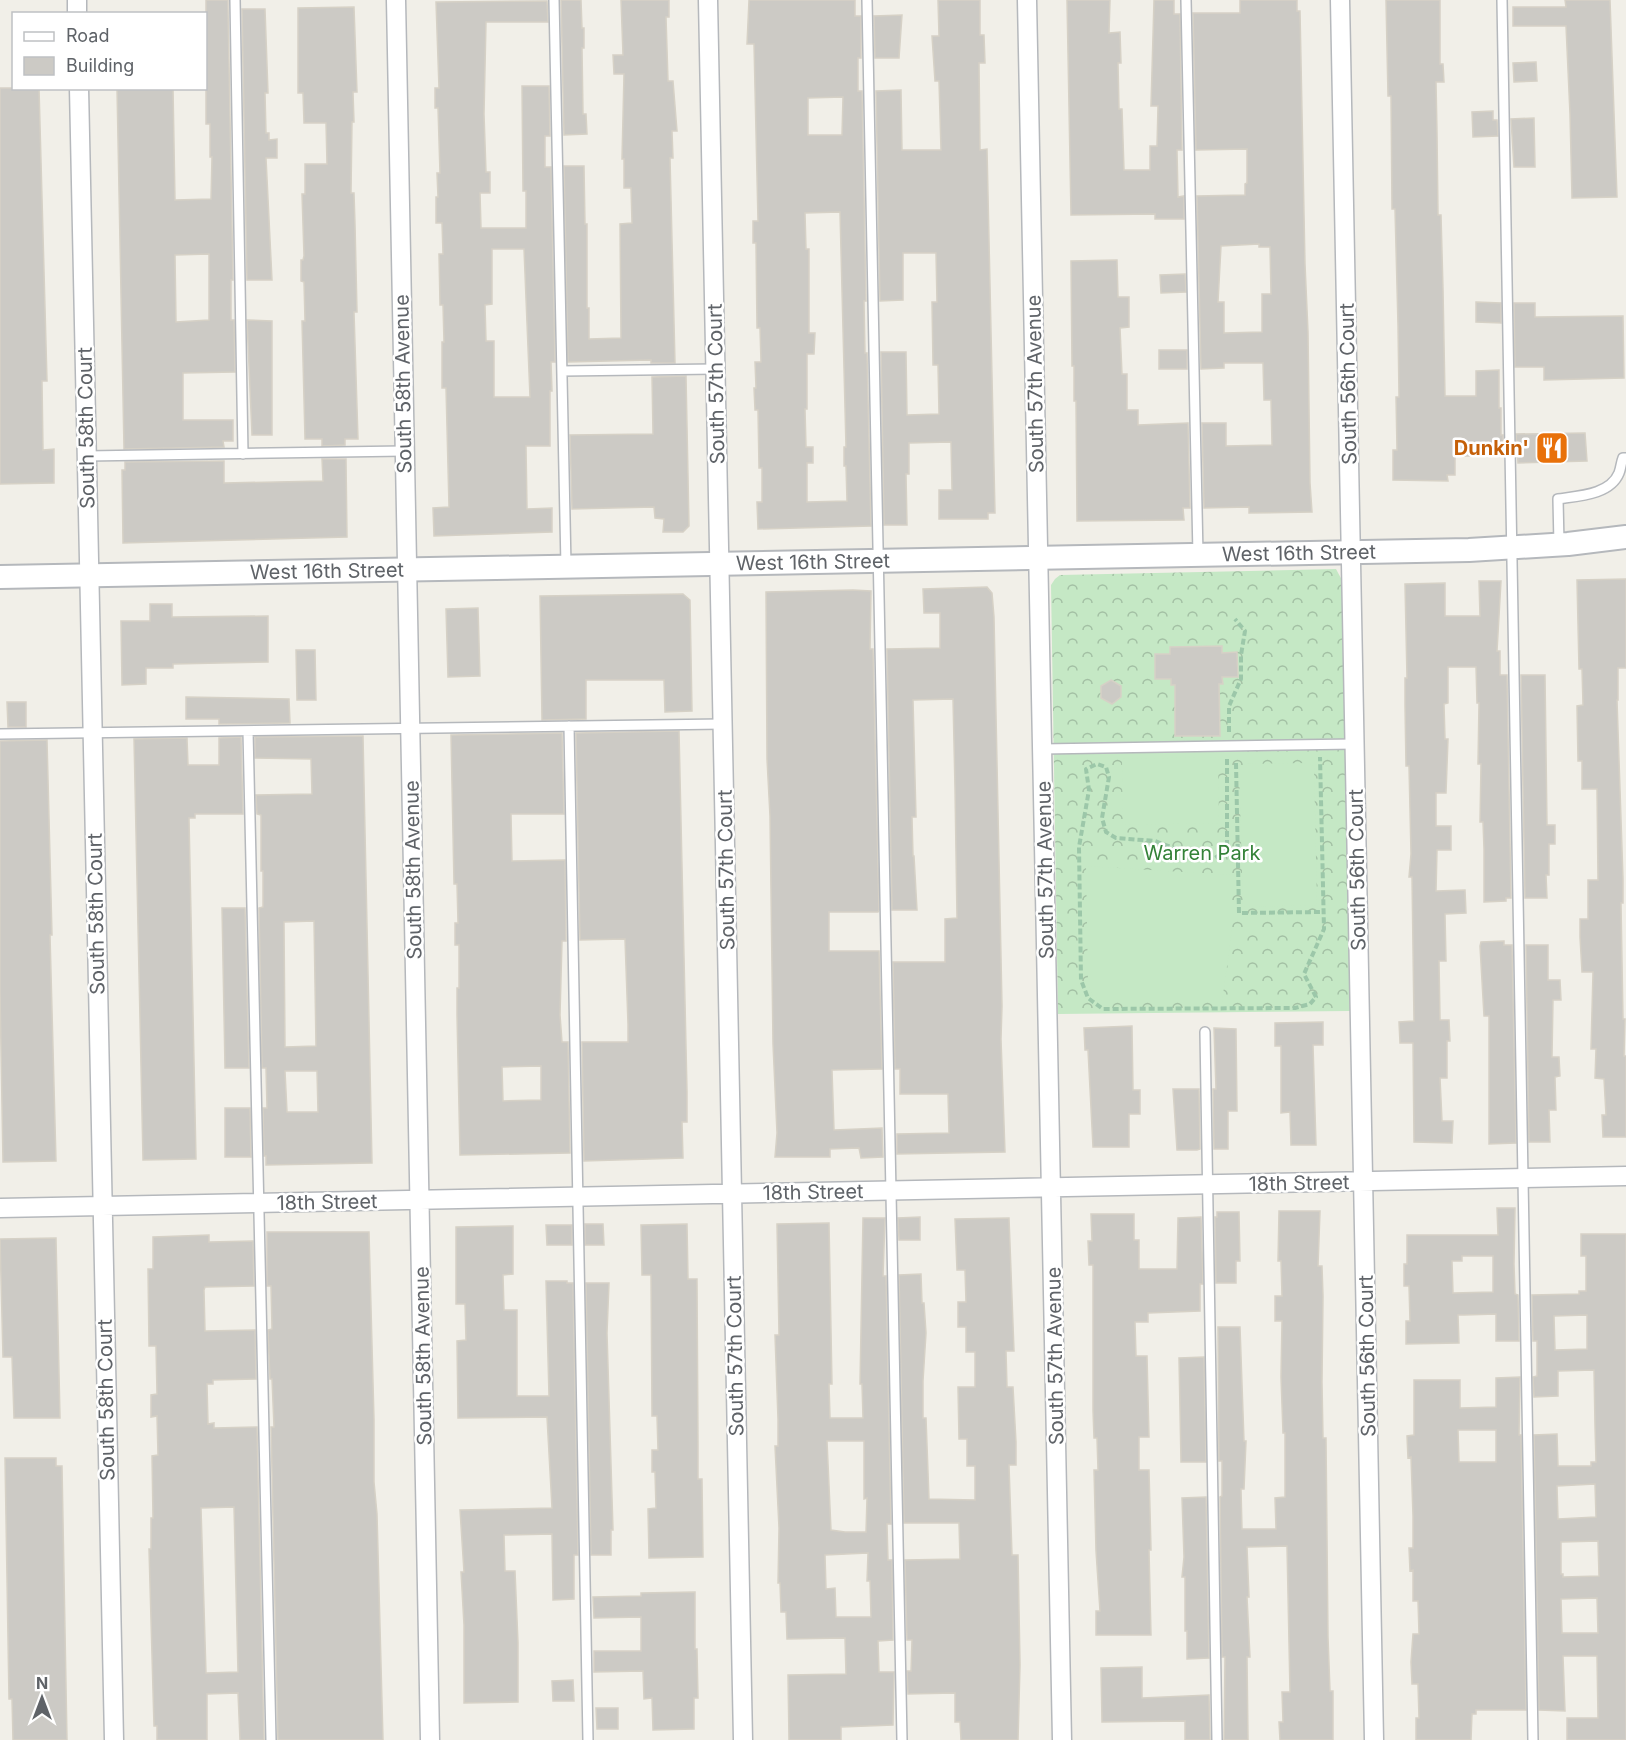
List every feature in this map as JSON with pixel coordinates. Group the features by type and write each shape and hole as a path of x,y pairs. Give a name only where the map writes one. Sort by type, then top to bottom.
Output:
{"street":[{"name":"South 58th Avenue","path":"396,0 430,1740"},
{"name":"South 57th Court","path":"708,0 743,1740"},
{"name":"South 57th Avenue","path":"1027,0 1062,1740"},
{"name":"South 56th Court","path":"1340,0 1374,1740"},
{"name":"South 58th Court","path":"79,90 114,1740"},
{"name":"West 16th Street","path":"0,577 1351,552 1512,548 1626,537"},
{"name":"18th Street","path":"0,1208 1626,1176"}],"lane":[{"path":"235,0 243,453"},
{"path":"554,0 566,566"},
{"path":"867,0 902,1740"},
{"path":"1186,0 1198,555"},
{"path":"1502,0 1533,1740"},
{"path":"562,371 716,369"},
{"path":"87,456 404,451"},
{"path":"1559,544 1558,499 1589,494 1612,484 1619,473 1623,458 1626,458"},
{"path":"0,734 723,724"},
{"path":"569,726 588,1740"},
{"path":"248,731 271,1740"},
{"path":"1042,749 1355,744"},
{"path":"1205,1032 1218,1740"}],"path":[{"path":"1235,619 1245,631 1240,679 1229,706 1230,754 1226,761 1227,850 1215,858 1197,857 1155,841 1116,838 1106,832 1102,818 1109,777 1106,766 1097,764 1086,769 1089,790 1079,847 1081,980 1088,998 1102,1009 1295,1008 1310,1004 1316,996 1304,975 1324,929 1320,758 1316,753"},
{"path":"1236,763 1239,912 1323,912"}],"green space":[{"name":"Warren Park","path":"1336,569 1343,582 1350,1011 1058,1014 1051,585 1060,575"},
{"path":"1218,757 1219,823 1123,825 1122,759"},
{"path":"1309,763 1314,767 1317,905 1243,907 1239,768 1244,764"},
{"path":"1086,866 1232,875 1232,930 1222,1002 1103,1002 1093,996 1088,984"}],"building":[{"path":"206,0 228,0 233,280 231,280 231,320 234,320 235,372 183,373 183,420 233,420 233,441 223,441 224,447 124,449 117,90 173,90 175,200 211,199 210,124 206,124","holes":["209,254 209,320 176,322 175,255"]},
{"path":"561,0 581,0 582,28 584,28 583,114 586,114 587,134 564,135"},
{"path":"621,0 669,0 669,17 666,17 668,81 673,81 677,131 672,131 673,158 670,158 675,363 651,363 651,360 568,362 564,166 584,166 589,339 621,338 620,224 632,223 631,188 624,188 624,159 622,159 624,74 614,74 613,55 623,55"},
{"path":"749,0 855,0 855,16 861,16 858,91 862,91 865,353 867,353 871,526 758,529 757,502 762,502 762,468 759,468 758,410 755,410 754,388 756,388 755,362 761,362 760,328 757,328 756,243 753,243 753,221 758,221 754,44 747,44","holes":["843,97 842,135 808,135 808,98","840,212 846,447 844,447 844,466 846,466 847,501 807,502 807,463 813,463 813,447 806,447 807,354 814,354 815,333 809,333 809,249 806,249 805,213"]},
{"path":"938,0 980,0 980,35 984,35 985,63 979,63 980,150 987,149 995,513 988,513 988,519 939,519 939,490 952,490 951,442 909,443 909,474 906,474 907,525 884,525 881,352 906,352 907,415 939,414 938,365 933,365 932,302 937,302 936,253 903,253 903,300 880,301 876,91 901,90 902,150 941,150 939,81 935,81 932,36 939,36"},
{"path":"1067,0 1110,0 1109,33 1120,32 1119,109 1122,109 1124,170 1150,170 1150,146 1157,146 1158,106 1151,106 1154,0 1174,0 1174,14 1180,14 1182,150 1177,150 1178,197 1184,196 1184,219 1155,219 1155,214 1071,215"},
{"path":"1240,0 1297,0 1297,11 1300,11 1312,512 1249,513 1249,507 1204,508 1202,423 1226,423 1226,446 1272,445 1271,400 1264,400 1263,363 1224,363 1224,368 1201,369 1197,196 1245,195 1247,149 1196,150 1193,13 1240,13","holes":["1259,244 1259,247 1270,247 1271,294 1262,294 1262,332 1224,333 1224,302 1218,302 1221,246"]},
{"path":"1386,0 1440,0 1440,64 1443,64 1444,82 1436,82 1438,215 1441,215 1445,396 1476,396 1476,371 1499,370 1503,456 1455,456 1455,475 1447,475 1448,481 1393,480 1393,450 1397,450 1396,397 1399,397 1398,325"},
{"path":"1565,0 1610,0 1617,197 1572,198 1566,26 1513,26 1513,7 1566,7"},
{"path":"547,1 548,22 486,22 484,114 486,172 490,172 490,193 480,193 481,228 526,228 526,191 523,191 522,86 549,86 550,136 545,136 545,167 551,167 555,362 551,362 550,446 526,446 527,509 552,508 552,532 434,536 433,508 449,507 446,388 442,388 442,342 444,342 443,305 440,305 439,254 443,254 442,223 436,223 437,173 440,173 438,108 435,108 435,88 439,88 436,2","holes":["492,249 524,249 530,397 494,397 494,341 486,341 485,305 492,304"]},
{"path":"354,7 357,92 353,92 351,193 354,193 355,224 357,312 354,312 358,439 345,439 345,445 322,446 322,439 305,439 302,321 305,321 301,260 304,256 302,194 305,194 305,164 327,164 326,123 304,123 303,93 298,93 298,8"},
{"path":"242,9 265,9 268,93 265,93 266,133 269,133 269,140 277,139 277,158 266,158 272,280 247,280"},
{"path":"902,15 899,58 875,58 874,16"},
{"path":"1536,62 1537,81 1514,82 1513,63"},
{"path":"0,88 12,88 12,90 39,90 47,381 42,381 43,450 54,449 54,483 0,484"},
{"path":"1493,111 1493,120 1497,120 1498,136 1473,137 1472,112"},
{"path":"1534,118 1535,167 1514,167 1511,119"},
{"path":"1117,260 1118,297 1129,297 1129,327 1120,328 1122,374 1127,374 1127,410 1138,410 1138,425 1188,423 1190,508 1183,508 1184,520 1077,521 1071,261"},
{"path":"1185,274 1186,292 1161,293 1160,275"},
{"path":"1476,302 1501,303 1501,323 1476,322"},
{"path":"1514,303 1535,303 1535,317 1623,316 1624,378 1544,380 1544,367 1515,367"},
{"path":"247,320 272,321 272,435 252,435"},
{"path":"1159,350 1187,350 1187,369 1159,369"},
{"path":"686,376 689,526 683,532 663,532 664,519 655,518 654,507 572,509 570,435 653,434 652,377"},
{"name":"Dunkin'","path":"1585,433 1587,461 1518,463 1516,434"},
{"path":"322,459 346,459 347,537 123,543 122,470 125,470 125,462 224,461 224,483 323,481"},
{"path":"1626,579 1626,668 1618,668 1617,700 1623,879 1623,903 1621,903 1626,1137 1603,1137 1602,1115 1606,1115 1604,1079 1595,1078 1596,1049 1591,1049 1593,972 1582,972 1580,937 1580,919 1588,919 1588,880 1598,880 1597,789 1582,789 1582,761 1578,761 1577,706 1583,705 1582,669 1579,669 1577,580"},
{"path":"1479,581 1501,581 1497,651 1500,651 1500,675 1507,675 1511,898 1506,898 1506,901 1484,902 1484,849 1483,822 1480,822 1481,764 1478,764 1479,703 1477,703 1476,667 1448,667 1448,703 1444,704 1445,739 1448,739 1446,793 1436,793 1436,826 1451,826 1451,850 1437,850 1436,891 1465,890 1466,913 1445,914 1446,961 1439,961 1440,1020 1449,1020 1450,1041 1447,1041 1447,1078 1440,1078 1442,1121 1453,1121 1452,1143 1414,1142 1413,1043 1400,1043 1399,1022 1414,1021 1412,877 1409,877 1411,854 1409,766 1406,766 1405,584 1445,583 1445,616 1480,616"},
{"path":"987,587 992,593 994,617 1005,1152 897,1154 897,1134 949,1133 948,1094 900,1094 900,1069 895,1069 893,962 945,962 945,919 957,918 955,788 953,699 913,700 916,817 912,817 917,910 892,910 887,649 940,648 940,613 924,613 923,589"},
{"path":"871,591 870,649 873,649 879,910 878,912 829,912 829,951 879,951 882,1069 832,1070 834,1130 882,1128 883,1157 861,1158 859,1148 830,1149 830,1157 775,1157 777,1133 767,759 766,592"},
{"path":"683,594 690,600 692,711 665,712 664,680 586,680 586,719 542,720 540,596"},
{"path":"150,604 172,604 172,617 268,616 268,662 173,664 173,668 146,668 146,684 122,685 121,621 150,621"},
{"path":"478,608 480,676 448,677 446,609"},
{"path":"1222,646 1222,653 1237,652 1238,677 1222,677 1223,684 1219,684 1220,736 1175,736 1175,685 1171,685 1171,679 1155,679 1155,654 1170,654 1170,647"},
{"path":"296,650 315,650 316,700 297,700"},
{"path":"1521,675 1545,675 1547,825 1555,825 1555,844 1549,844 1549,875 1546,875 1547,898 1525,898"},
{"path":"1111,680 1121,686 1121,697 1112,704 1101,698 1101,686"},
{"path":"186,697 289,699 290,723 219,724 219,719 186,719"},
{"path":"7,702 26,702 26,727 8,727"},
{"path":"679,731 687,1092 687,1122 682,1122 683,1158 584,1161 582,1042 628,1042 628,1024 625,939 580,940 576,733"},
{"path":"562,733 564,814 511,814 512,861 565,860 566,941 562,941 560,1015 562,1042 568,1042 570,1153 460,1155 457,1015 459,945 455,945 455,923 458,923 457,884 454,884 451,735","holes":["541,1066 541,1100 503,1101 502,1067"]},
{"path":"363,736 372,1163 266,1165 263,1108 267,1108 266,1068 262,1068 259,908 263,907 263,871 261,871 261,815 257,814 256,795 312,794 311,759 255,758 255,737","holes":["314,921 316,1046 285,1047 284,922","285,1071 317,1071 318,1112 287,1112"]},
{"path":"241,737 243,814 195,814 195,818 189,818 196,1159 143,1160 134,739 187,738 188,765 219,765 219,738"},
{"path":"47,740 56,1161 3,1162 0,741"},
{"path":"222,908 245,908 249,1068 225,1068"},
{"path":"1504,941 1504,945 1512,945 1516,1143 1489,1144 1489,1016 1484,1016 1480,946 1481,942"},
{"path":"1526,945 1548,945 1548,980 1560,980 1561,1000 1553,1000 1552,1057 1559,1057 1560,1076 1555,1077 1556,1110 1549,1110 1550,1142 1529,1142"},
{"path":"1323,1022 1323,1045 1313,1045 1316,1145 1291,1145 1290,1112 1281,1113 1281,1046 1275,1046 1275,1023"},
{"path":"1132,1026 1133,1090 1140,1090 1140,1114 1129,1114 1129,1147 1093,1147 1088,1050 1085,1050 1084,1028"},
{"path":"1214,1028 1236,1029 1237,1111 1228,1111 1228,1149 1214,1149 1213,1089 1216,1089"},
{"path":"1173,1089 1199,1089 1200,1149 1177,1150"},
{"path":"225,1108 250,1108 251,1157 225,1157"},
{"path":"1497,1208 1515,1208 1514,1264 1515,1294 1518,1295 1519,1341 1496,1341 1496,1314 1458,1315 1459,1343 1406,1344 1406,1321 1410,1321 1409,1286 1404,1286 1407,1235 1498,1235","holes":["1462,1256 1493,1256 1493,1292 1453,1293 1452,1261 1462,1261"]},
{"path":"1279,1211 1320,1211 1318,1266 1322,1266 1323,1296 1323,1438 1326,1438 1328,1637 1330,1691 1333,1691 1333,1740 1280,1740 1279,1722 1283,1722 1282,1692 1290,1692 1287,1546 1247,1547 1250,1657 1247,1657 1248,1740 1224,1740 1225,1657 1222,1657 1220,1497 1222,1496 1222,1461 1219,1461 1218,1327 1240,1327 1244,1441 1246,1441 1244,1489 1241,1489 1242,1529 1276,1529 1275,1498 1285,1497 1285,1433 1283,1433 1281,1377 1282,1321 1275,1321 1275,1296 1282,1296 1281,1261 1278,1261"},
{"path":"1217,1212 1239,1212 1240,1261 1236,1261 1236,1283 1216,1283 1215,1217 1217,1217"},
{"path":"1091,1214 1134,1214 1134,1240 1139,1240 1139,1269 1177,1269 1178,1218 1201,1217 1203,1284 1200,1284 1200,1311 1148,1313 1148,1322 1135,1322 1136,1356 1147,1356 1149,1437 1139,1437 1139,1470 1149,1470 1151,1635 1096,1635 1096,1611 1100,1611 1094,1470 1098,1470 1093,1410 1093,1265 1089,1265 1088,1241 1092,1241"},
{"path":"920,1217 920,1240 899,1240 898,1218"},
{"path":"863,1218 885,1218 883,1276 886,1276 891,1524 887,1524 888,1560 892,1560 893,1640 878,1641 879,1672 894,1672 893,1725 841,1727 841,1740 789,1740 788,1675 846,1674 845,1638 787,1639 786,1612 781,1612 780,1583 778,1583 779,1528 775,1446 778,1446 778,1419 775,1335 779,1335 777,1224 829,1223 832,1384 829,1384 830,1418 863,1418 862,1384 860,1384","holes":["827,1441 864,1441 866,1532 831,1530","868,1553 867,1581 870,1581 871,1617 836,1617 835,1588 826,1589 825,1555"]},
{"path":"1009,1218 1014,1351 1006,1351 1007,1387 1013,1387 1016,1442 1016,1465 1009,1465 1012,1555 1018,1555 1020,1665 1018,1740 961,1740 960,1722 955,1722 955,1693 908,1694 907,1671 911,1671 912,1640 907,1640 905,1560 960,1559 959,1523 904,1523 899,1275 921,1274 926,1333 923,1418 926,1418 929,1499 975,1500 975,1466 967,1466 967,1439 959,1439 958,1387 975,1387 975,1352 966,1352 966,1327 958,1327 958,1302 966,1302 965,1270 957,1270 955,1219"},
{"path":"585,1224 603,1224 604,1245 585,1245"},
{"path":"687,1224 688,1279 697,1279 698,1479 702,1479 703,1557 649,1558 648,1509 656,1508 652,1450 658,1450 657,1416 652,1416 651,1275 642,1275 641,1225"},
{"path":"546,1225 572,1225 572,1245 547,1245"},
{"path":"513,1226 513,1274 503,1275 504,1310 517,1310 517,1396 549,1396 546,1281 573,1283 578,1555 574,1555 574,1599 553,1600 552,1534 504,1535 505,1571 515,1571 518,1702 464,1703 461,1572 464,1572 460,1510 552,1508 547,1417 458,1418 457,1341 466,1340 465,1304 456,1304 456,1227"},
{"path":"267,1232 369,1232 374,1482 377,1514 383,1740 278,1740 271,1427 274,1427 268,1330 272,1329 271,1286 267,1286"},
{"path":"1581,1234 1626,1234 1626,1740 1567,1740 1567,1718 1598,1718 1597,1656 1563,1656 1565,1711 1539,1710 1534,1435 1557,1434 1558,1466 1591,1466 1591,1462 1596,1462 1594,1370 1558,1371 1558,1396 1534,1397 1533,1377 1537,1376 1537,1341 1533,1341 1532,1295 1579,1294 1579,1291 1586,1291 1586,1256 1581,1256","holes":["1587,1315 1587,1349 1555,1350 1554,1316","1595,1484 1596,1517 1558,1519 1557,1486","1598,1541 1599,1576 1563,1577 1561,1574 1561,1542","1597,1598 1598,1633 1562,1633 1561,1599"]},
{"path":"209,1235 209,1242 253,1241 254,1286 205,1287 204,1290 205,1331 255,1330 256,1379 213,1380 213,1384 207,1384 208,1424 214,1423 214,1428 257,1427 264,1740 240,1740 238,1693 207,1694 207,1740 157,1740 157,1726 154,1726 149,1549 151,1549 151,1518 153,1518 152,1456 158,1455 157,1416 151,1417 151,1395 157,1394 156,1346 149,1346 148,1269 153,1269 153,1237","holes":["234,1507 238,1672 206,1673 201,1508"]},
{"path":"56,1238 60,1418 14,1418 12,1357 3,1357 0,1239"},
{"path":"586,1283 609,1283 607,1333 613,1530 611,1530 611,1555 591,1555"},
{"path":"1204,1357 1206,1462 1181,1462 1179,1358"},
{"path":"1520,1377 1519,1435 1521,1435 1526,1710 1476,1710 1476,1714 1472,1714 1471,1740 1416,1740 1416,1718 1419,1718 1418,1684 1412,1684 1411,1662 1413,1634 1419,1634 1418,1601 1413,1601 1413,1570 1410,1571 1409,1548 1413,1548 1413,1516 1411,1457 1408,1458 1407,1436 1414,1435 1414,1380 1460,1380 1460,1408 1496,1407 1496,1378","holes":["1458,1430 1496,1430 1496,1462 1459,1462"]},
{"path":"5,1458 56,1458 56,1466 62,1466 67,1740 13,1740 12,1699 9,1699"},
{"path":"1206,1497 1209,1658 1187,1659 1185,1577 1182,1577 1184,1557 1182,1498"},
{"path":"695,1592 698,1698 694,1698 694,1729 653,1730 652,1698 644,1699 643,1671 594,1672 594,1651 641,1651 641,1617 594,1618 593,1597"},
{"path":"1142,1667 1142,1698 1209,1695 1210,1740 1185,1740 1185,1721 1102,1722 1101,1668"},
{"path":"573,1680 574,1701 553,1701 552,1681"},
{"path":"596,1708 618,1708 618,1729 597,1729"}],"place":[{"name":"Dunkin'","path":"1552,448"}]}
